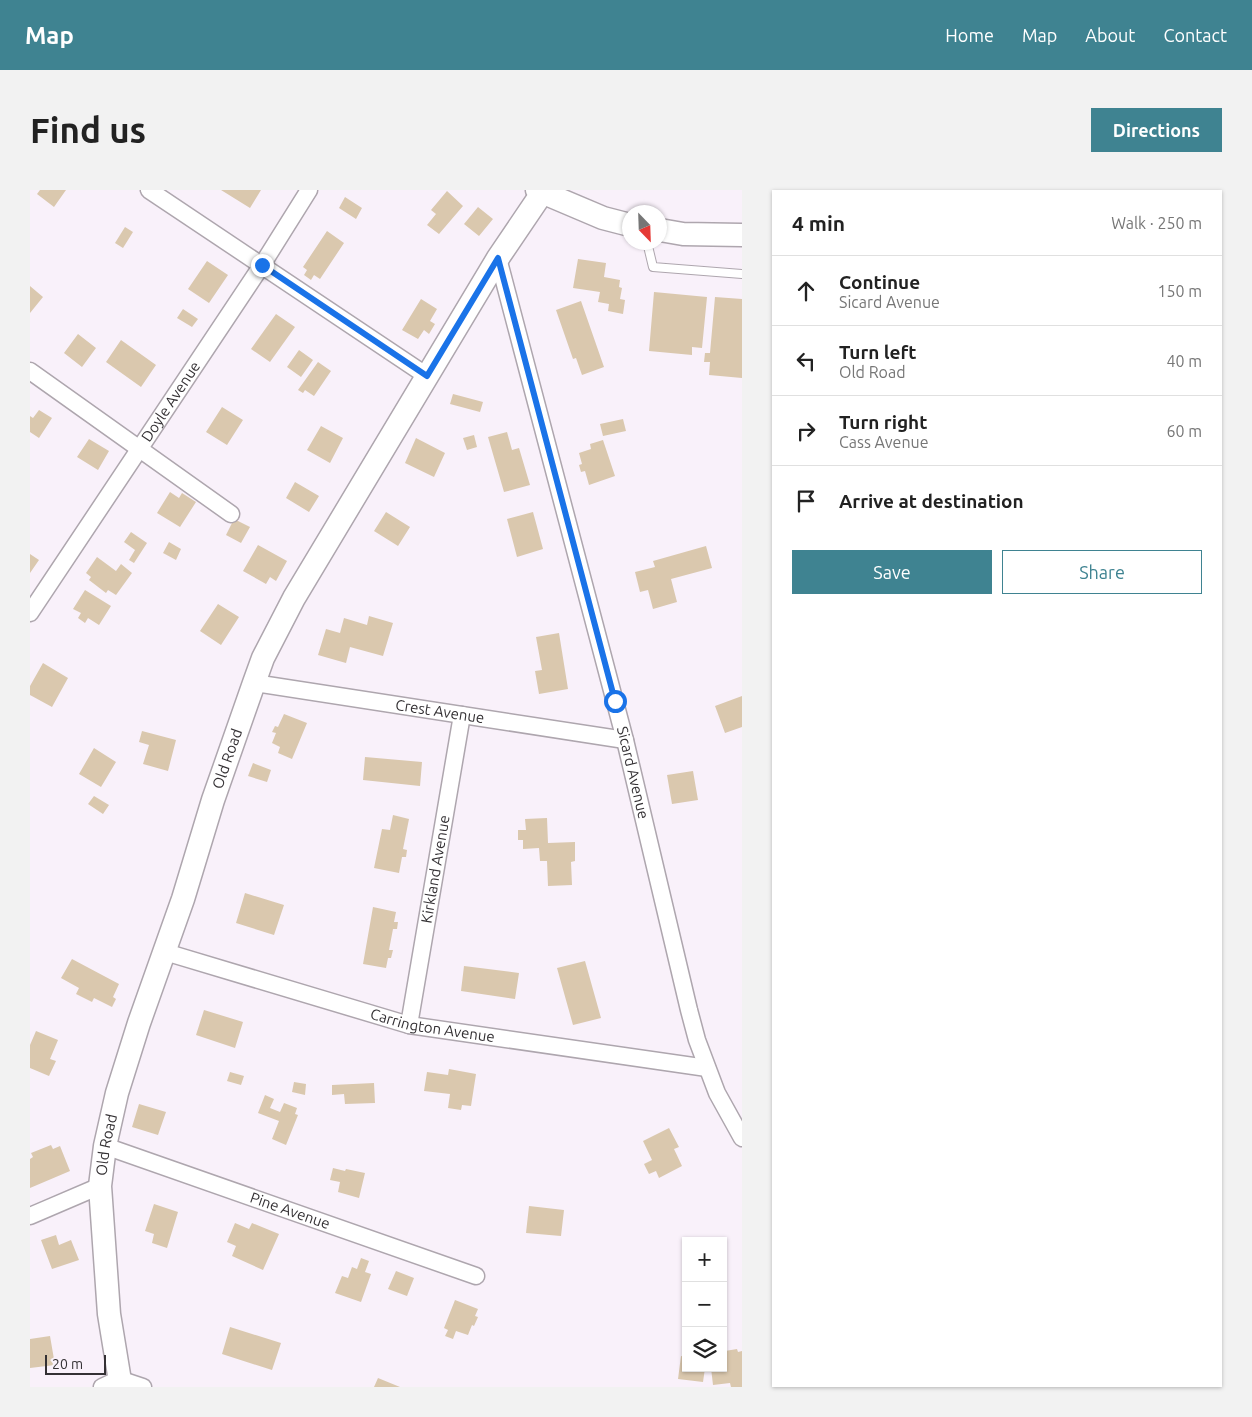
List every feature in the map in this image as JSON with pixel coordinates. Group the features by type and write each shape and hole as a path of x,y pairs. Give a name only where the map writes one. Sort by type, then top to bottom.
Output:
{"street":[{"path":"150,190 427,376"},
{"name":"Doyle Avenue","path":"30,613 262,265 309,190"},
{"path":"539,191 603,218 622,223"},
{"name":"Old Road","path":"114,1384 100,1186 105,1146 117,1093 139,1023 183,899 213,800 254,683 263,658 294,598 539,191"},
{"path":"667,231 683,234 742,235"},
{"name":"Sicard Avenue","path":"498,258 625,740 689,1010 717,1093 742,1138"},
{"path":"30,371 231,514"},
{"name":"Crest Avenue","path":"254,683 625,740"},
{"name":"Kirkland Avenue","path":"409,1025 462,715"},
{"name":"Carrington Avenue","path":"165,952 409,1025 707,1068"},
{"name":"Pine Avenue","path":"105,1146 476,1276"},
{"path":"30,1216 100,1186"},
{"path":"114,1384 143,1387"}],"lane":[{"path":"649,250 653,267 742,274"}],"building":[{"path":"40,190 66,190 54,207 37,194"},
{"path":"221,190 261,190 250,208"},
{"path":"447,191 463,206 439,234 427,225 436,214 431,210"},
{"path":"345,197 362,208 356,219 339,208"},
{"path":"478,207 493,219 479,236 464,224"},
{"path":"125,227 133,232 123,248 115,243"},
{"path":"327,231 344,243 320,279 314,275 311,280 304,275 307,270 303,267"},
{"path":"578,259 606,263 604,277 620,280 619,287 622,288 620,299 625,300 623,314 608,311 609,304 598,302 600,292 573,288"},
{"path":"207,261 228,275 209,303 188,289"},
{"path":"30,286 43,297 30,313"},
{"path":"654,292 707,297 702,348 692,347 692,355 649,351"},
{"path":"715,297 742,299 742,378 709,375 710,362 704,362 705,353 710,353"},
{"path":"421,299 437,309 430,321 435,324 429,334 424,330 418,339 402,330"},
{"path":"581,301 604,367 582,375 576,358 573,359 556,310"},
{"path":"183,309 198,319 192,327 177,318"},
{"path":"276,314 295,327 270,362 251,349"},
{"path":"78,334 96,348 82,367 64,353"},
{"path":"121,340 156,365 141,387 106,362"},
{"path":"299,350 313,360 301,377 287,367"},
{"path":"318,362 331,371 314,396 305,390 303,393 298,390"},
{"path":"453,394 483,402 480,412 450,404"},
{"path":"222,407 243,420 227,445 206,432"},
{"path":"39,410 52,418 39,438 30,432 30,416 33,418"},
{"path":"623,419 626,431 603,436 600,424"},
{"path":"321,426 343,438 330,463 307,450"},
{"path":"507,432 512,450 519,448 530,485 504,492 488,437"},
{"path":"474,435 477,447 467,450 463,438"},
{"path":"416,438 445,453 434,477 405,463"},
{"path":"89,439 109,451 98,470 77,457"},
{"path":"603,440 615,476 589,485 585,471 581,472 579,465 582,464 579,453 591,449 590,444"},
{"path":"295,482 319,496 309,512 286,498"},
{"path":"170,492 179,498 182,493 196,502 180,527 157,513"},
{"path":"386,512 410,527 398,546 374,531"},
{"path":"533,512 543,549 517,557 507,519"},
{"path":"234,519 250,527 241,543 226,535"},
{"path":"131,532 147,543 134,563 129,560 135,550 124,542"},
{"path":"169,542 181,549 176,560 163,553"},
{"path":"258,545 287,561 276,581 270,577 266,584 243,571"},
{"path":"706,546 712,568 671,579 677,602 653,609 648,590 640,592 635,572 655,567 653,561"},
{"path":"30,554 39,560 30,573"},
{"path":"97,557 116,571 121,564 132,573 116,595 108,590 106,593 89,580 91,577 86,573"},
{"path":"85,590 111,606 99,625 88,618 85,623 78,618 81,613 73,609"},
{"path":"218,604 239,617 221,645 200,631"},
{"path":"369,616 393,623 383,656 350,647 346,663 318,655 326,629 340,633 344,618 367,625"},
{"path":"559,633 568,689 539,694 535,671 542,670 536,637"},
{"path":"43,663 68,678 52,707 30,695 30,686"},
{"path":"742,696 742,727 725,733 715,706"},
{"path":"284,714 307,723 292,759 278,753 280,747 272,743 276,733 272,732 275,726 278,727"},
{"path":"142,731 176,740 168,771 143,764 149,745 139,742"},
{"path":"94,748 116,762 101,787 79,774"},
{"path":"365,757 422,762 420,786 363,780"},
{"path":"253,763 271,770 267,782 248,776"},
{"path":"693,771 698,800 672,804 667,775"},
{"path":"94,796 109,805 103,814 88,804"},
{"path":"393,815 409,819 403,849 407,850 406,857 402,857 399,873 374,868 382,829 390,830"},
{"path":"547,818 548,843 575,842 575,861 571,862 572,885 548,886 547,861 540,861 539,848 523,849 523,840 518,840 518,830 526,830 525,819"},
{"path":"245,893 284,905 274,935 236,923"},
{"path":"373,907 396,912 394,922 398,922 397,929 393,929 389,950 393,950 391,958 388,958 386,968 363,964"},
{"path":"72,959 119,984 113,997 116,999 112,1007 94,998 92,1002 76,994 79,988 61,978"},
{"path":"585,961 601,1018 573,1025 557,968"},
{"path":"464,966 519,973 515,999 461,991"},
{"path":"204,1010 243,1022 235,1048 196,1035"},
{"path":"36,1031 58,1040 50,1059 56,1061 49,1076 30,1068 30,1045"},
{"path":"449,1069 476,1074 471,1106 462,1105 461,1110 448,1108 450,1094 424,1091 427,1072 448,1075"},
{"path":"230,1072 244,1076 241,1085 227,1081"},
{"path":"294,1082 306,1084 305,1095 292,1092"},
{"path":"374,1083 375,1103 345,1104 344,1094 332,1095 332,1085"},
{"path":"265,1095 274,1099 270,1108 280,1112 284,1103 297,1108 295,1114 298,1115 286,1145 272,1139 279,1121 258,1113"},
{"path":"139,1104 166,1112 158,1135 132,1127"},
{"path":"669,1128 679,1147 674,1149 682,1166 659,1178 656,1171 649,1174 644,1164 652,1160 643,1141"},
{"path":"51,1145 53,1149 60,1146 70,1171 30,1188 30,1159 33,1157 31,1153"},
{"path":"333,1168 365,1173 359,1198 338,1192 340,1182 330,1180"},
{"path":"154,1204 178,1212 167,1248 152,1243 154,1234 145,1231"},
{"path":"529,1206 564,1210 561,1236 526,1233"},
{"path":"235,1223 249,1229 252,1223 279,1234 263,1270 232,1256 236,1246 227,1242"},
{"path":"56,1235 59,1245 71,1240 79,1260 52,1269 41,1240"},
{"path":"361,1258 369,1261 365,1272 371,1274 361,1302 335,1293 342,1276 348,1278 352,1267 357,1269"},
{"path":"396,1271 414,1278 407,1296 388,1289"},
{"path":"455,1300 478,1309 475,1316 478,1317 468,1335 456,1331 453,1339 445,1336 448,1330 444,1328"},
{"path":"230,1327 281,1343 272,1370 222,1354"},
{"path":"50,1336 55,1365 30,1368 30,1339"},
{"path":"737,1349 738,1352 742,1351 742,1387 731,1387 730,1383 713,1385 711,1372 727,1372 727,1351"},
{"path":"681,1356 682,1372 704,1372 703,1382 678,1379"},
{"path":"378,1378 400,1387 374,1387"}],"route":[{"path":"262,265 427,376 498,258 615,701"}]}
